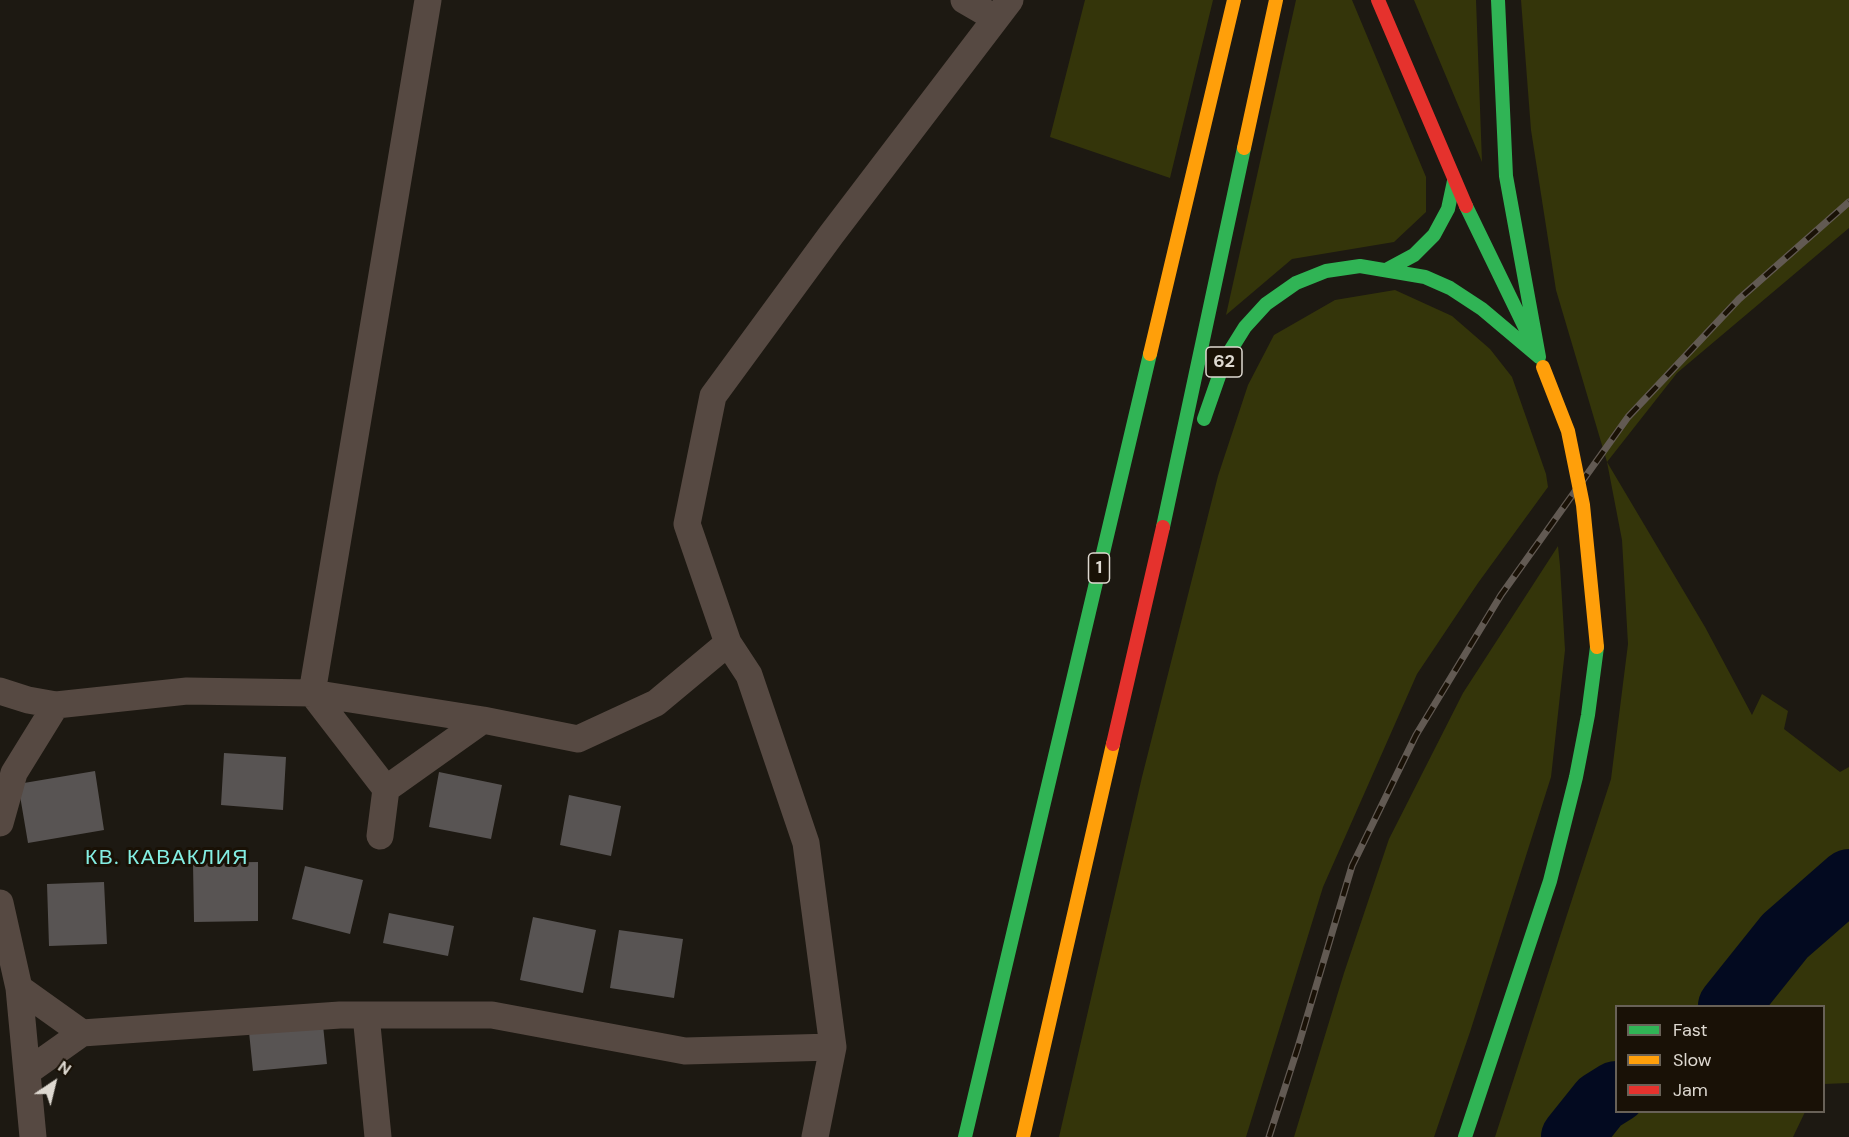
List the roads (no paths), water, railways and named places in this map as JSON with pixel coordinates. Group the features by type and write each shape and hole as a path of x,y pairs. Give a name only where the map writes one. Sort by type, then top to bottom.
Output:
{"main road":[{"name":"1","path":"965,1137 1234,0"},
{"path":"1023,1137 1157,554 1275,0"},
{"name":"62","path":"1377,0 1454,181 1541,362 1568,431 1583,505 1597,647 1588,715 1576,777 1550,881 1465,1137"},
{"path":"1497,0 1506,176 1541,362"},
{"path":"1388,269 1414,255 1434,235 1448,209 1454,181"},
{"name":"62","path":"1157,554 1225,359 1245,327 1266,304 1296,283 1326,271 1360,266 1425,277 1450,288 1482,309 1541,362"}],"street":[{"path":"380,836 386,789 312,693 428,0"},
{"path":"815,1137 832,1047 806,843 749,675 728,643 687,524 713,396 831,235 1003,9 964,0"},
{"path":"0,692 56,705 187,691 312,693 483,720 578,739 656,703 728,643"},
{"path":"0,823 14,773 56,705"},
{"path":"386,789 483,720"},
{"path":"0,903 19,988 33,1137"},
{"path":"19,988 82,1033"},
{"path":"27,1071 82,1033 340,1015 492,1015 685,1051 832,1047"},
{"path":"366,1015 378,1137"}],"waterway":[{"path":"1730,1005 1785,936 1849,880"},
{"path":"1572,1137 1600,1102 1615,1093"}],"railway":[{"path":"1269,1137 1352,866 1416,735 1501,595 1628,417 1739,299 1849,202"}],"district":[{"name":"КВ. КАВАКЛИЯ","path":"167,858"}]}
